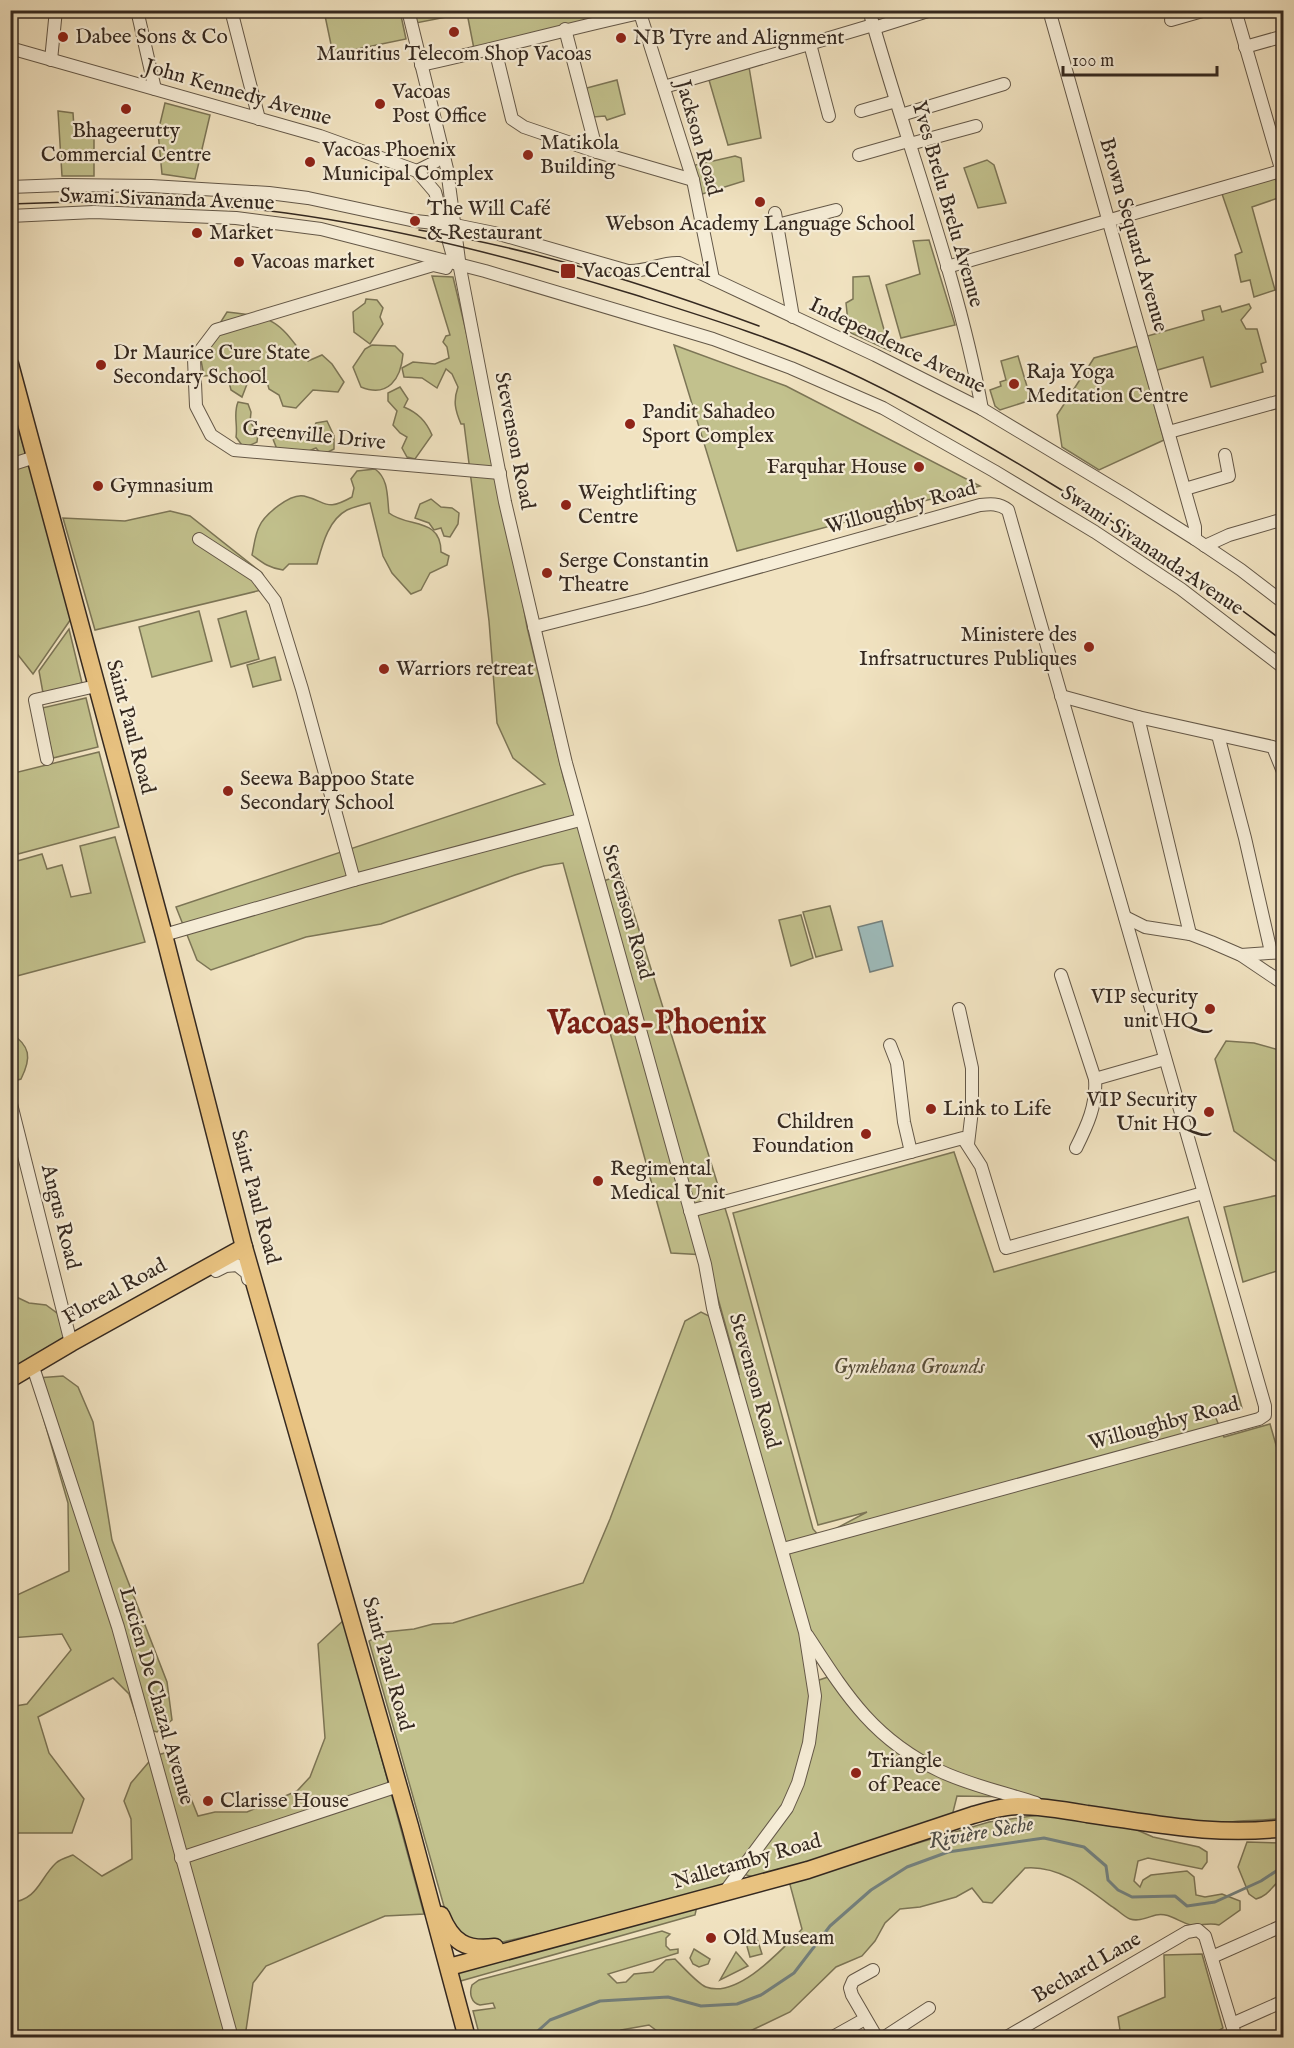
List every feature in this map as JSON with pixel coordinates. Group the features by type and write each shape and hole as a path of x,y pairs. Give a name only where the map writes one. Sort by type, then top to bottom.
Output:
{"main road":[{"name":"Saint Paul Road","path":"10,364 164,935 244,1247 398,1786 465,2036"},
{"name":"Floreal Road","path":"10,1379 244,1247"},
{"name":"Nalletamby Road","path":"448,1967 808,1870 973,1815 1001,1808 1017,1806 1057,1809 1206,1830 1236,1832 1284,1828"},
{"path":"423,1876 447,1929 455,1939 474,1948 498,1947 564,1933 581,1932"}],"street":[{"path":"51,60 56,10"},
{"path":"137,10 155,89"},
{"path":"231,10 259,119"},
{"path":"408,10 442,148 449,224 459,266"},
{"name":"Yves Brelu Brelu Avenue","path":"869,10 947,267 982,409"},
{"path":"664,87 931,10"},
{"name":"Brown Sequard Avenue","path":"1049,10 1200,542"},
{"path":"1171,20 1206,10"},
{"path":"947,267 1109,219 1283,173 1235,10"},
{"path":"421,65 495,49 565,29 640,12"},
{"name":"Jackson Road","path":"640,12 693,180 712,279"},
{"path":"565,29 597,152"},
{"path":"1245,47 1284,36"},
{"path":"810,44 829,116"},
{"name":"John Kennedy Avenue","path":"10,48 320,136 417,171"},
{"path":"495,49 512,119 524,127 597,152 693,180"},
{"path":"901,115 1004,84"},
{"path":"861,111 896,101"},
{"path":"859,155 976,126"},
{"path":"442,148 435,162 417,171 435,192 449,224"},
{"name":"Swami Sivananda Avenue","path":"10,187 151,186 269,193 308,198 415,221 449,224"},
{"path":"415,221 426,217 434,210 438,199"},
{"path":"793,317 776,219 836,210"},
{"name":"Swami Sivananda Avenue","path":"10,216 94,212 236,218 321,229 713,339 791,368 883,408 994,471 1095,532 1181,589 1284,668"},
{"name":"Independence Avenue","path":"449,224 499,234 628,271 680,263 982,409 1200,542 1284,603"},
{"name":"Greenville Drive","path":"459,266 433,265 216,330 194,359 196,406 212,435 234,450 500,473"},
{"name":"Stevenson Road","path":"459,266 500,473 580,820 705,1264 713,1308 805,1632 815,1695 809,1743 798,1783 787,1808 724,1893"},
{"path":"1169,432 1284,400"},
{"path":"1185,489 1229,476 1225,455"},
{"path":"10,465 35,457"},
{"name":"Willoughby Road","path":"534,627 645,599 980,505 993,504 1008,510 1265,1406 1264,1415 1259,1419 783,1549"},
{"path":"1200,542 1229,536 1284,519"},
{"path":"199,539 256,576 275,601 302,688 354,880"},
{"path":"47,759 35,700 96,686"},
{"path":"1061,696 1138,717 1273,747 1284,774"},
{"path":"1138,717 1190,934"},
{"path":"1218,735 1277,952 1241,955"},
{"path":"164,935 354,880 580,820"},
{"path":"1125,917 1145,927 1190,934 1241,955 1284,984"},
{"path":"1134,945 1138,937 1148,932 1168,930"},
{"path":"1061,975 1095,1079 1096,1095 1088,1123 1076,1148"},
{"path":"959,1009 972,1068 972,1110 968,1144"},
{"path":"890,1045 897,1063 904,1122 911,1152"},
{"path":"1095,1079 1165,1059"},
{"name":"Angus Road","path":"10,1100 71,1343"},
{"path":"690,1211 963,1138 981,1166 1006,1248 1203,1193"},
{"path":"153,1297 172,1296 226,1266 237,1265 247,1273 258,1314 266,1324"},
{"name":"Lucien De Chazal Avenue","path":"33,1367 118,1627 232,2037"},
{"name":"Stevenson Road","path":"805,1632 846,1695 875,1728 905,1752 942,1772 1057,1809"},
{"path":"181,1858 398,1786"},
{"path":"1284,1925 1212,1957 1232,2032 1284,2001"},
{"name":"Bechard Lane","path":"1005,2037 1187,1932 1198,1930 1205,1936 1212,1957"},
{"path":"873,1970 853,1981 850,1988 865,2019 877,2037"},
{"path":"883,2037 928,2008"},
{"path":"831,2037 865,2019"}],"green space":[{"path":"324,11 400,11 406,39 333,54"},
{"path":"413,11 623,11 474,49 467,13 416,23"},
{"path":"749,67 761,138 728,145 709,80"},
{"path":"617,80 625,114 607,120 605,116 593,117 583,89"},
{"path":"165,103 210,115 195,179 162,174 158,132"},
{"path":"58,111 73,113 74,128 94,129 94,176 62,176"},
{"path":"735,156 741,158 744,181 699,195 691,166"},
{"path":"987,160 994,165 1006,203 978,208 964,168"},
{"path":"1275,176 1281,197 1252,207 1275,290 1254,297 1250,280 1241,282 1235,255 1242,252 1221,191"},
{"path":"929,240 955,325 901,338 886,285 920,274 913,241"},
{"name":"Gymkhana Grounds","path":"432,276 453,277 500,473 527,627 564,780 596,873 597,883 622,875 729,1221 813,1529 820,1537 867,1512 818,1525 733,1213 954,1152 994,1272 1188,1217 1242,1408 1215,1416 1224,1437 1270,1424 1283,1469 1283,1818 1225,1822 1206,1826 1025,1797 957,1796 952,1816 760,1879 740,1873 721,1893 485,1946 461,1937 449,1924 369,1641 385,1632 453,1623 583,1583 610,1519 685,1321 701,1312 709,1316 731,1373 739,1374 706,1255 671,1253 563,863 515,875 381,924 306,937 211,970 197,960 176,907 545,784 513,758 497,723 489,621 464,424 461,424 455,406 458,387 452,374 446,369 437,388 422,378 404,377 402,368 413,362 435,364 449,358 447,347 443,342 446,336 450,335","holes":["825,1652 831,1676 816,1681 803,1657"]},
{"path":"869,276 890,351 849,332 846,303 853,299 853,277"},
{"path":"366,299 377,300 383,308 380,317 383,324 370,344 354,332 353,312 365,303"},
{"path":"1249,304 1251,308 1241,320 1246,329 1257,329 1266,362 1261,364 1263,372 1211,387 1203,357 1154,371 1144,337 1204,320 1202,311 1220,306 1222,312"},
{"path":"227,312 267,319 283,330 308,361 322,355 332,364 344,382 338,392 313,390 296,408 283,406 279,395 269,389 264,371 252,371 242,397 231,390 227,374 204,376 200,355"},
{"path":"372,345 395,346 403,354 396,378 386,388 379,390 361,387 353,367 365,349"},
{"path":"674,345 786,386 980,486 737,551"},
{"path":"1138,346 1164,440 1099,470 1062,447 1057,415 1094,358"},
{"name":"Raja Yoga Meditation Centre","path":"1018,356 1031,400 1000,410 995,406 990,390 1001,386 1000,382 1006,380 1001,361"},
{"path":"400,387 408,399 404,407 421,418 432,435 415,459 407,457 402,448 407,437 393,425 397,411 388,401 388,393"},
{"path":"10,400 73,616 33,674 11,646"},
{"path":"238,402 248,404 251,412 250,422 258,433 257,442 244,448 236,437"},
{"path":"327,421 334,436 334,449 322,455 316,448 304,453 278,452 273,439 283,434 291,440 310,435 316,423"},
{"path":"375,469 385,483 389,513 397,518 430,528 440,541 441,552 449,556 447,565 430,573 421,590 411,594 392,573 383,556 370,503 340,514 330,527 317,564 289,564 283,570 263,563 252,555 262,522 285,501 304,496 331,505 343,502 352,497 354,488 351,479 357,471"},
{"path":"431,499 441,507 452,508 459,513 458,524 450,537 444,536 441,528 434,530 429,523 415,518 420,504"},
{"path":"170,511 190,516 262,573 270,588 95,630 63,518 125,521"},
{"path":"199,611 212,661 152,677 139,627"},
{"path":"246,611 259,659 231,667 218,619"},
{"path":"69,629 82,683 43,693 39,671"},
{"path":"275,657 281,680 253,687 247,665"},
{"path":"86,698 98,747 53,758 42,708"},
{"path":"99,752 119,827 18,854 11,825 10,774"},
{"path":"115,837 145,942 13,977 10,965 11,839 17,861 42,854 47,869 62,865 71,897 91,893 80,846"},
{"path":"830,906 842,950 816,957 803,912"},
{"path":"801,915 813,958 791,966 779,920"},
{"path":"11,1033 25,1047 28,1058 21,1079 11,1082"},
{"path":"1226,1041 1254,1043 1283,1051 1283,1162 1278,1163 1234,1131 1215,1059"},
{"path":"1283,1194 1283,1269 1243,1282 1224,1207"},
{"path":"10,1294 29,1303 46,1305 65,1319 68,1339 10,1378"},
{"path":"63,1376 78,1387 93,1422 112,1540 167,1682 172,1720 157,1732 140,1727 129,1694 113,1678 38,1717 49,1753 84,1799 72,1833 11,1835 10,1707 27,1704 71,1650 62,1634 10,1638 11,1604 17,1595 69,1571 68,1503 37,1396 37,1378"},
{"path":"344,1620 424,1914 385,1916 266,1966 253,1983 245,2037 11,2038 10,1903 20,1901 33,1893 56,1863 73,1855 102,1876 132,1859 131,1819 124,1801 131,1783 154,1756 172,1751 198,1816 215,1812 247,1812 297,1791 310,1777 325,1738 318,1644"},
{"path":"1046,1814 1128,1826 1153,1837 1199,1847 1207,1852 1207,1862 1202,1869 1148,1858 1138,1861 1134,1881 1140,1887 1143,1880 1151,1875 1187,1871 1194,1877 1196,1895 1205,1897 1222,1894 1240,1901 1240,1910 1219,1925 1191,1925 1161,1914 1133,1920 1125,1917 1071,1879 1049,1870 1025,1868 992,1903 983,1902 972,1888 956,1897 920,1907 900,1909 885,1923 875,1941 862,1956 836,1967 790,2012 748,2032 738,2034 729,2032 717,2037 660,2037 657,2031 649,2025 621,2030 611,2037 480,2037 473,2011 495,2008 493,2003 480,2005 473,2000 472,1985 479,1980 662,1931 670,1934 666,1938 666,1946 670,1950 678,1949 678,1953 608,1974 617,1983 626,1982 634,1974 653,1972 666,1960 675,1959 706,1987 718,1989 732,1986 758,1970 802,1929 789,1881 989,1822"},
{"path":"1247,1842 1283,1843 1283,1878 1265,1895 1256,1899 1249,1894 1238,1867"},
{"path":"697,1906 695,1915 457,1982 453,1970"},
{"path":"754,1929 762,1954 750,1957 743,1932"},
{"path":"694,1949 710,1959 708,1964 699,1967 693,1964 690,1958"},
{"path":"736,1952 748,1966 720,1980"},
{"path":"1202,1954 1223,2028 1208,2037 1121,2037 1118,2017 1165,1997 1164,1955"}],"water":[{"path":"882,921 893,966 870,972 858,927"}],"waterway":[{"name":"Rivière Sèche","path":"530,2038 550,2020 600,2001 668,1997 701,2006 737,2004 761,1995 794,1973 830,1926 871,1890 907,1867 948,1852 1044,1838 1084,1847 1106,1866 1108,1880 1118,1890 1132,1897 1175,1896 1187,1906 1215,1902 1261,1881 1284,1866"}],"tram line":[{"path":"10,204 114,202 218,206 286,213 373,227 545,268 738,328 844,370 923,409 974,438 1140,540 1284,642"},
{"path":"419,230 505,247 591,270 675,296 759,326"}],"place":[{"name":"Mauritius Telecom Shop Vacoas","path":"454,32"},
{"name":"Dabee Sons & Co","path":"63,37"},
{"name":"NB Tyre and Alignment","path":"621,38"},
{"name":"Vacoas Post Office","path":"380,104"},
{"name":"Bhageerutty Commercial Centre","path":"126,109"},
{"name":"Matikola Building","path":"528,155"},
{"name":"Vacoas Phoenix Municipal Complex","path":"310,162"},
{"name":"Webson Academy Language School","path":"760,202"},
{"name":"The Will Café & Restaurant","path":"415,221"},
{"name":"Market","path":"197,233"},
{"name":"Vacoas market","path":"239,262"},
{"name":"Vacoas Central","path":"568,271"},
{"name":"Dr Maurice Cure State Secondary School","path":"101,365"},
{"name":"Raja Yoga Meditation Centre","path":"1014,384"},
{"name":"Pandit Sahadeo Sport Complex","path":"630,424"},
{"name":"Farquhar House","path":"919,467"},
{"name":"Gymnasium","path":"98,486"},
{"name":"Weightlifting Centre","path":"566,505"},
{"name":"Serge Constantin Theatre","path":"547,573"},
{"name":"Ministere des Infrsatructures Publiques","path":"1089,647"},
{"name":"Warriors retreat","path":"384,669"},
{"name":"Seewa Bappoo State Secondary School","path":"228,791"},
{"name":"VIP security unit HQ","path":"1210,1009"},
{"name":"Link to Life","path":"931,1109"},
{"name":"VIP Security Unit HQ","path":"1209,1112"},
{"name":"Children Foundation","path":"866,1134"},
{"name":"Regimental Medical Unit","path":"598,1181"},
{"name":"Triangle of Peace","path":"856,1773"},
{"name":"Clarisse House","path":"208,1801"},
{"name":"Old Museam","path":"711,1938"}],"district":[{"name":"Vacoas-Phoenix","path":"657,1024"}]}
